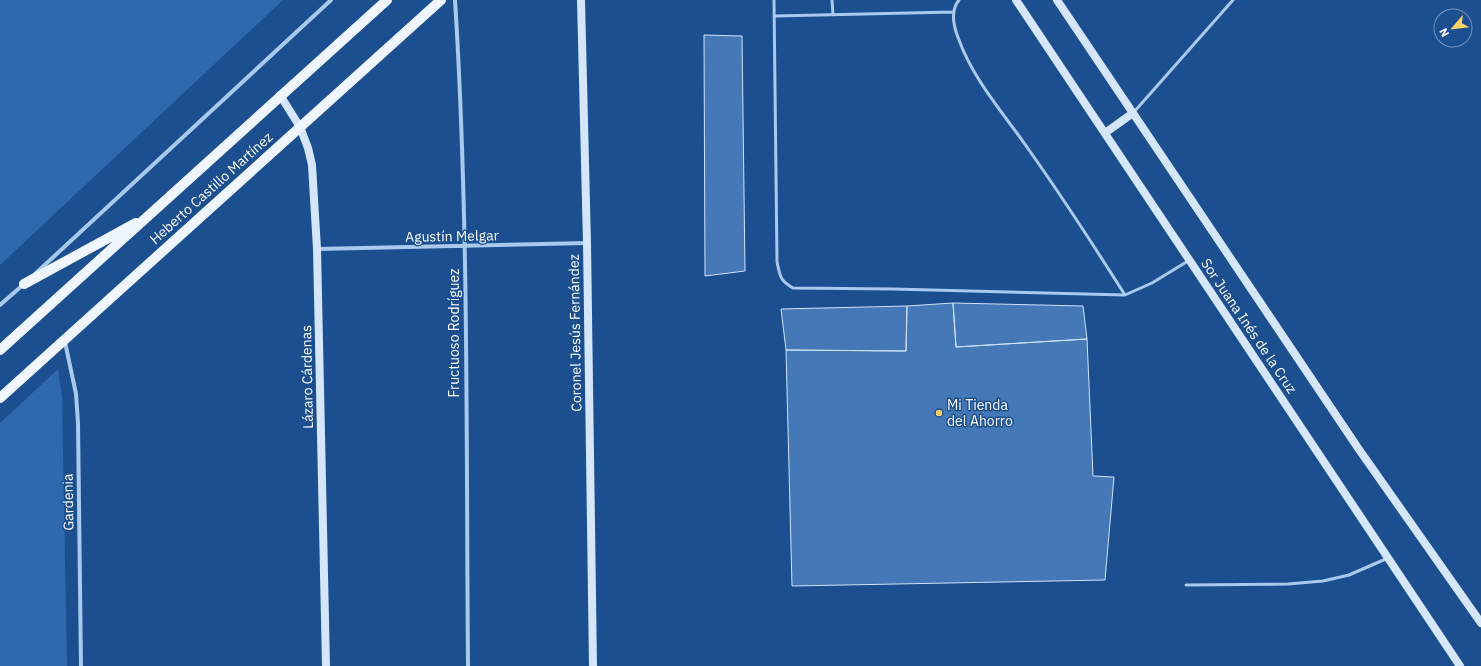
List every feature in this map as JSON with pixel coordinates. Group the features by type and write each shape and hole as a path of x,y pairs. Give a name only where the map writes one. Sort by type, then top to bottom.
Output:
{"main road":[{"name":"Heberto Castillo Martínez","path":"0,350 280,95 387,0"},
{"name":"Heberto Castillo Martínez","path":"0,398 441,0"},
{"name":"Coronel Jesús Fernández","path":"581,0 587,243 593,666"},
{"name":"Sor Juana Inés de la Cruz","path":"1016,0 1460,666"},
{"name":"Sor Juana Inés de la Cruz","path":"1057,0 1358,448 1481,623"},
{"name":"Lázaro Cárdenas","path":"280,95 300,127 308,148 312,165 317,249 326,666"},
{"path":"1105,133 1133,113"},
{"path":"24,284 150,215"}],"street":[{"path":"0,305 331,0"},
{"name":"Fructuoso Rodríguez","path":"455,0 460,87 465,246 468,666"},
{"name":"Agustín Melgar","path":"317,249 587,243"},
{"name":"Gardenia","path":"64,340 76,394 78,423 81,666"}],"lane":[{"path":"774,0 777,262 780,276 786,284 793,288 1125,295 1152,283 1189,260"},
{"path":"832,0 833,15"},
{"path":"959,0 955,4 953,12 954,24 959,40 970,64 984,87 1062,196 1125,295"},
{"path":"1133,113 1233,0"},
{"path":"775,16 953,12"},
{"path":"1186,585 1288,584 1323,581 1349,574 1388,558"}],"shaded area":[{"path":"0,0 283,0 0,265"},
{"path":"58,369 62,397 67,666 0,666 0,423"}],"building":[{"path":"704,35 742,36 745,271 705,276"},
{"name":"Mi Tienda del Ahorro","path":"953,303 956,347 1087,339 1093,476 1114,477 1105,580 792,586 786,350 906,351 907,306"},
{"path":"953,303 1083,306 1087,339 956,347"},
{"path":"907,306 906,351 786,350 781,309"}],"place":[{"name":"Mi Tienda del Ahorro","path":"939,413"}]}
